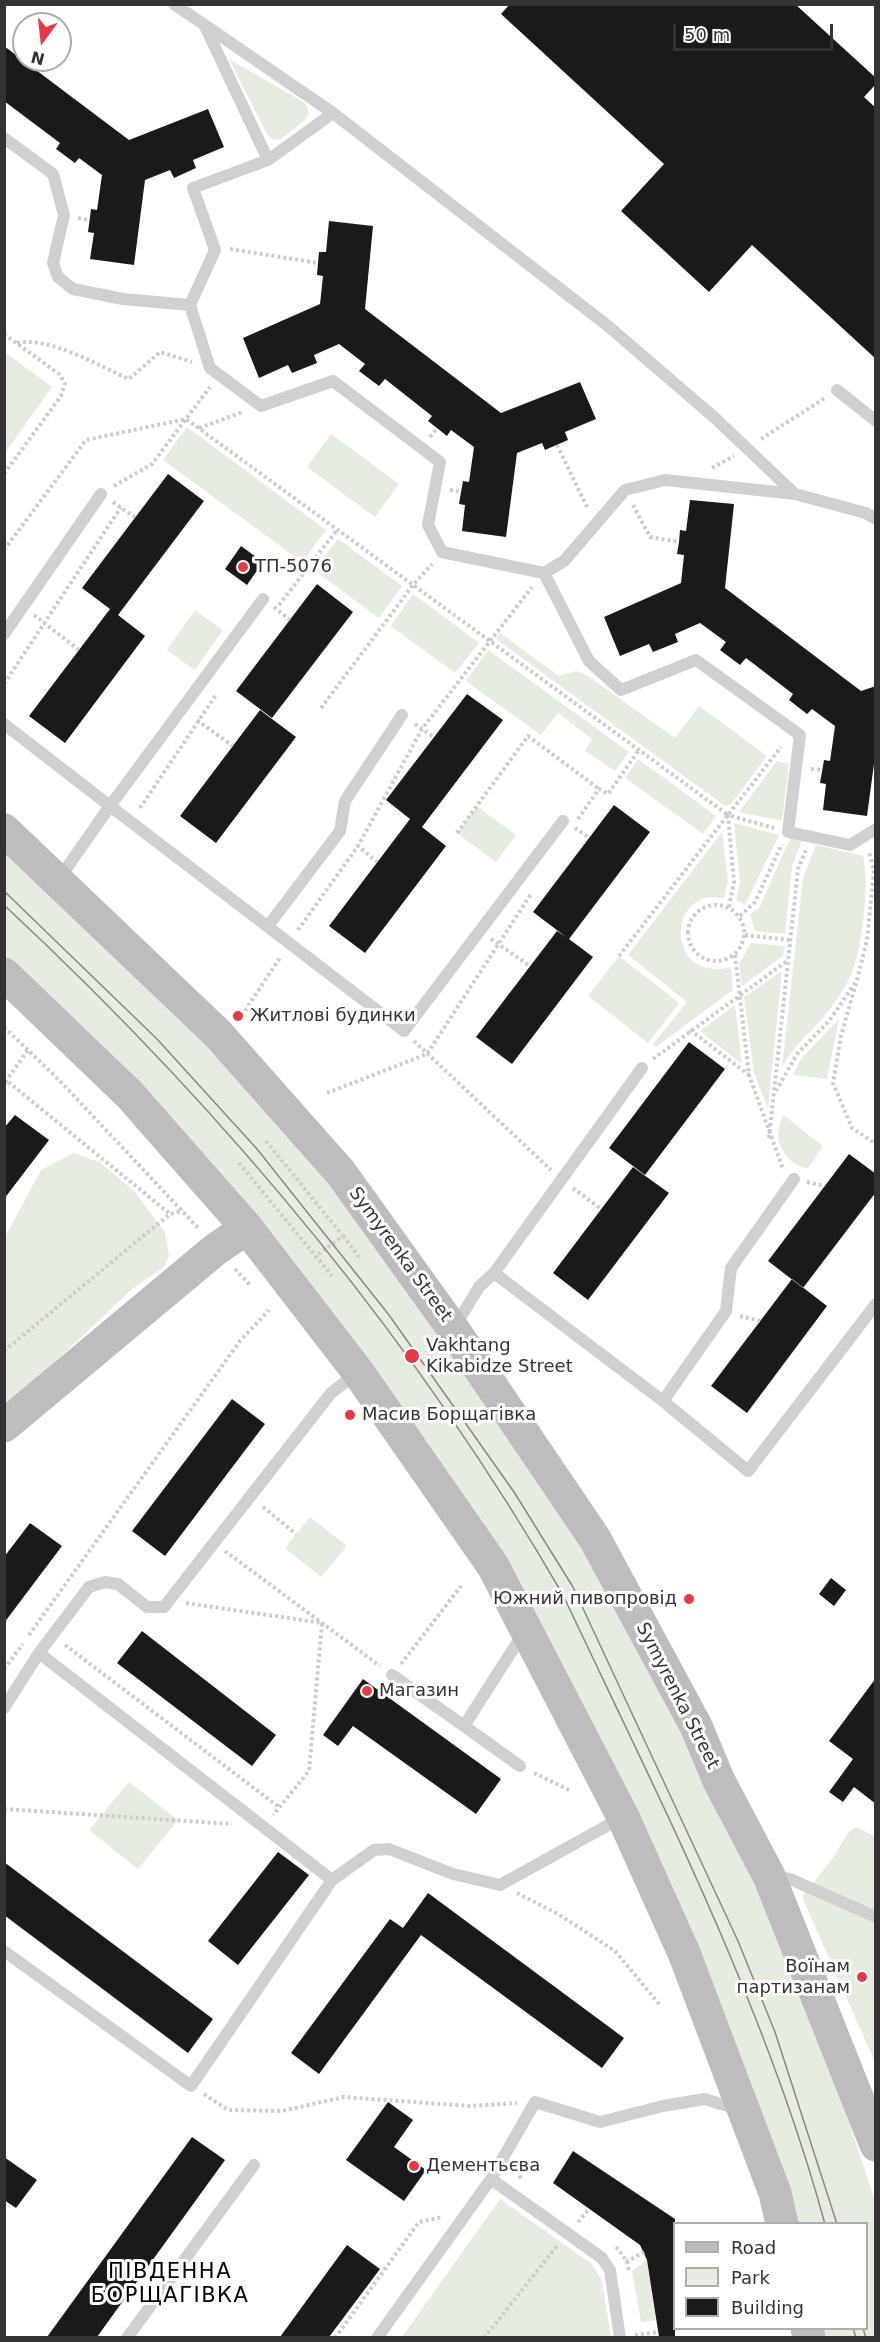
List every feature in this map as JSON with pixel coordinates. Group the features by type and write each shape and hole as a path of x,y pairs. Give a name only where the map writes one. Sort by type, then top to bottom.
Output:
{"street":[{"name":"Symyrenka Street","path":"4,830 218,1034 341,1173 453,1329 595,1539 696,1726 720,1781 769,1875 876,2145"},
{"path":"4,974 130,1095 247,1228 358,1372 493,1566 624,1817 684,1953 775,2193 782,2222"},
{"path":"4,1426 216,1249 247,1228"}],"lane":[{"path":"174,4 333,112 608,326 747,448 795,494"},
{"path":"204,25 268,160"},
{"path":"333,112 268,160 193,188 215,250 190,305 215,371 261,406 333,381 440,462 428,525 442,552 544,573 564,561 625,490 665,480 795,494 866,513 876,519"},
{"path":"4,138 53,174 64,215 53,263 58,278 73,289 123,299 190,305"},
{"path":"837,390 876,421"},
{"path":"4,634 102,494"},
{"path":"544,573 589,661 621,690 696,660 800,735 788,832 850,845 870,832"},
{"path":"58,880 263,599"},
{"path":"268,926 340,831 345,801 402,715"},
{"path":"4,724 404,1031 479,930 568,824"},
{"path":"453,1329 479,1287 494,1273 642,1068"},
{"path":"663,1401 726,1311 731,1268 794,1179"},
{"path":"494,1273 663,1401 748,1471 876,1304"},
{"path":"4,1708 39,1653 89,1587 105,1582 117,1584 147,1607 164,1608 331,1393 358,1372"},
{"path":"464,1726 526,1629"},
{"path":"39,1653 332,1880"},
{"path":"392,1675 520,1766"},
{"path":"4,1951 190,2086 332,1880 374,1850 389,1849 453,1875 500,1885 624,1817"},
{"path":"769,1875 790,1879 876,1917"},
{"path":"377,2337 491,2179 535,2102 600,2122 663,2106 705,2099 744,2111"},
{"path":"127,2337 254,2165"},
{"path":"491,2179 602,2258 610,2270 620,2337"}],"path":[{"path":"215,250 234,249 318,263"},
{"path":"4,334 59,374 64,383 61,396 4,474"},
{"path":"17,343 30,340 46,344 129,379 160,352 215,371 186,419 152,464 102,494 136,518"},
{"path":"688,483 837,390"},
{"path":"199,429 261,406"},
{"path":"4,550 86,440 186,419 728,815 788,832 755,902 740,916"},
{"path":"557,445 596,524"},
{"path":"625,490 650,537 679,542"},
{"path":"4,684 121,507"},
{"path":"269,618 337,530"},
{"path":"321,708 413,585 442,552"},
{"path":"244,1011 358,846 422,729 544,573"},
{"path":"23,607 79,650"},
{"path":"130,822 217,693"},
{"path":"182,709 232,746"},
{"path":"402,715 434,737"},
{"path":"619,956 794,730"},
{"path":"456,833 528,736 608,794 639,750"},
{"path":"568,824 599,789"},
{"path":"728,815 734,882 729,907"},
{"path":"340,831 377,862"},
{"path":"870,832 874,870 867,940 841,1036 833,1083 852,1128 876,1143"},
{"path":"770,1138 798,868 811,837"},
{"path":"735,955 718,962 701,957 691,947 688,929 694,915 707,906 729,907 740,916 745,935 735,955 749,1075 780,1167 794,1179"},
{"path":"479,930 530,966"},
{"path":"745,935 790,940"},
{"path":"642,1068 690,1030 788,960"},
{"path":"774,1094 797,1054 830,1020 857,980"},
{"path":"4,1027 183,1210 170,1214 4,1351"},
{"path":"690,1030 749,1075"},
{"path":"404,1031 561,1179 602,1209"},
{"path":"28,1050 5,1082 170,1214"},
{"path":"266,1141 359,1257"},
{"path":"239,1163 332,1276"},
{"path":"316,1256 343,1236"},
{"path":"4,1670 240,1341 269,1310"},
{"path":"250,1497 296,1534"},
{"path":"215,1543 392,1675 461,1586"},
{"path":"170,1601 322,1623"},
{"path":"4,1809 263,1826 309,1771 322,1623"},
{"path":"52,1635 279,1807"},
{"path":"520,1766 569,1790"},
{"path":"500,1885 558,1914 615,1951 660,2005"},
{"path":"190,2086 228,2110 282,2111 344,2097 470,2106 535,2102"},
{"path":"484,2337 589,2209"},
{"path":"335,2337 419,2222 467,2213"},
{"path":"610,2270 644,2252"},
{"path":"620,2337 658,2332"}],"green space":[{"path":"229,59 305,103 309,112 306,119 280,140 272,139 267,134"},
{"path":"5,352 52,387 5,453"},
{"path":"187,427 326,530 302,562 163,460"},
{"path":"331,434 399,484 375,517 307,467"},
{"path":"338,539 402,586 379,618 314,570"},
{"path":"413,594 479,643 455,673 391,626"},
{"path":"195,610 223,630 195,670 167,650"},
{"path":"500,633 559,676 577,671 588,676 675,738 699,706 767,756 731,804 725,806 496,639"},
{"path":"488,650 629,752 615,771 585,751 592,739 558,713 541,735 466,681"},
{"path":"638,759 716,816 703,834 625,778"},
{"path":"777,761 789,764 782,821 739,812"},
{"path":"477,806 516,835 496,862 457,833"},
{"path":"734,823 779,835 745,905 736,900 740,882"},
{"path":"722,832 728,881 724,898 707,897 693,905 685,916 681,929 682,942 687,955 697,964 712,969 731,967 733,990 656,1047 653,1044 687,1002 628,955"},
{"path":"790,838 802,841 792,866 785,934 755,931 750,914 760,907"},
{"path":"4,841 204,1035 359,1214 596,1563 738,1841 834,2077 875,2201 875,2337 825,2337 823,2330 868,2330 868,2222 795,2222 494,1546 48,998 5,958"},
{"path":"816,845 863,856 866,882 861,933 855,964 843,990 826,1014 797,1045 782,1068 803,878"},
{"path":"751,943 784,946 783,956 742,986 739,964"},
{"path":"619,956 679,1003 648,1043 588,996"},
{"path":"782,971 768,1108 754,1073 744,997"},
{"path":"735,1005 742,1064 700,1031"},
{"path":"839,1019 827,1079 793,1075 801,1059"},
{"path":"783,1115 823,1146 808,1168 793,1162 782,1150 778,1136"},
{"path":"74,1153 100,1162 134,1191 165,1232 169,1256 164,1267 132,1289 37,1379 5,1404 5,1237 41,1170"},
{"path":"310,1517 347,1546 321,1577 285,1548"},
{"path":"129,1782 178,1820 138,1869 89,1830"},
{"path":"855,1827 875,1836 875,2062 802,1897 832,1859 847,1834"},
{"path":"500,2199 592,2264 602,2281 611,2337 402,2337"},
{"path":"647,2260 656,2320 641,2322 632,2271"}],"building":[{"path":"510,4 795,4 876,78 876,84 864,97 876,108 876,359 752,245 709,292 621,211 664,164 501,14"},
{"path":"4,46 12,52 12,72 39,72 129,140 208,109 224,147 193,160 196,168 174,178 170,170 145,180 134,265 90,259 94,233 88,232 91,209 97,210 102,175 79,158 75,163 56,149 60,143 4,101"},
{"path":"329,221 373,226 365,309 501,413 580,382 596,419 565,432 568,440 545,450 542,443 517,453 506,537 462,531 465,505 459,504 463,481 469,482 474,447 451,430 447,436 428,421 432,416 385,379 379,386 359,371 365,364 339,344 314,355 317,363 292,373 288,365 259,378 243,338 320,304 323,276 317,275 319,252 326,252"},
{"path":"168,474 204,501 118,615 145,636 65,743 29,716 110,609 82,588"},
{"path":"690,500 734,504 725,588 861,691 876,686 876,749 867,816 823,810 826,784 820,783 824,760 830,761 835,726 812,709 807,714 789,700 793,694 746,658 740,665 720,650 726,642 700,623 675,634 678,642 653,652 649,644 620,656 604,617 681,583 684,555 677,554 680,530 686,531"},
{"name":"ТП-5076","path":"241,546 263,562 247,585 225,569"},
{"path":"317,584 353,612 272,718 236,691"},
{"path":"467,694 503,720 422,827 446,846 365,953 329,926 410,819 386,800"},
{"path":"260,710 296,737 216,843 180,816"},
{"path":"614,805 650,832 569,939 593,957 512,1064 476,1037 557,931 566,937 533,912"},
{"path":"689,1042 725,1069 645,1175 609,1148"},
{"path":"15,1115 49,1140 4,1199 4,1128"},
{"path":"849,1154 876,1174 876,1192 803,1288 768,1261"},
{"path":"633,1167 669,1193 588,1300 553,1273"},
{"path":"792,1279 827,1306 747,1413 711,1386"},
{"path":"232,1399 265,1424 165,1556 132,1531"},
{"path":"30,1523 62,1546 4,1623 4,1557"},
{"path":"831,1578 846,1590 834,1606 819,1594"},
{"path":"142,1631 276,1735 252,1766 117,1663"},
{"path":"876,1678 876,1804 854,1787 843,1802 829,1792 853,1759 829,1741"},
{"path":"363,1679 501,1779 476,1814 353,1726 338,1746 323,1735"},
{"path":"278,1852 309,1875 238,1965 208,1941"},
{"path":"4,1862 213,2019 188,2053 4,1915"},
{"path":"428,1893 624,2038 602,2068 421,1935 319,2074 291,2053 390,1919 403,1928"},
{"path":"388,2102 413,2120 394,2147 426,2170 404,2201 346,2160"},
{"path":"192,2137 225,2160 97,2337 47,2337"},
{"path":"573,2151 675,2219 673,2222 673,2330 675,2330 675,2337 659,2337 647,2260 640,2245 553,2183"},
{"path":"4,2157 37,2180 16,2208 4,2200"},
{"path":"347,2245 380,2269 329,2337 280,2337"}],"tram line":[{"path":"4,891 157,1039 257,1149 389,1315 514,1492 573,1587 738,1941 775,2032 836,2222"},
{"path":"4,905 162,1062 309,1230 378,1317 444,1408 505,1500 563,1595 708,1904 772,2062 824,2222"},
{"path":"854,2330 856,2338"},
{"path":"864,2330 866,2338"}],"place":[{"name":"ТП-5076","path":"243,567"},
{"name":"Житлові будинки","path":"238,1016"},
{"name":"Vakhtang Kikabidze Street","path":"412,1356"},
{"name":"Масив Борщагівка","path":"350,1415"},
{"name":"Южний пивопровід","path":"689,1599"},
{"name":"Магазин","path":"367,1691"},
{"name":"Воїнам партизанам","path":"862,1977"},
{"name":"Дементьєва","path":"414,2166"}],"district":[{"name":"ПІВДЕННА БОРЩАГІВКА","path":"170,2285"}]}
